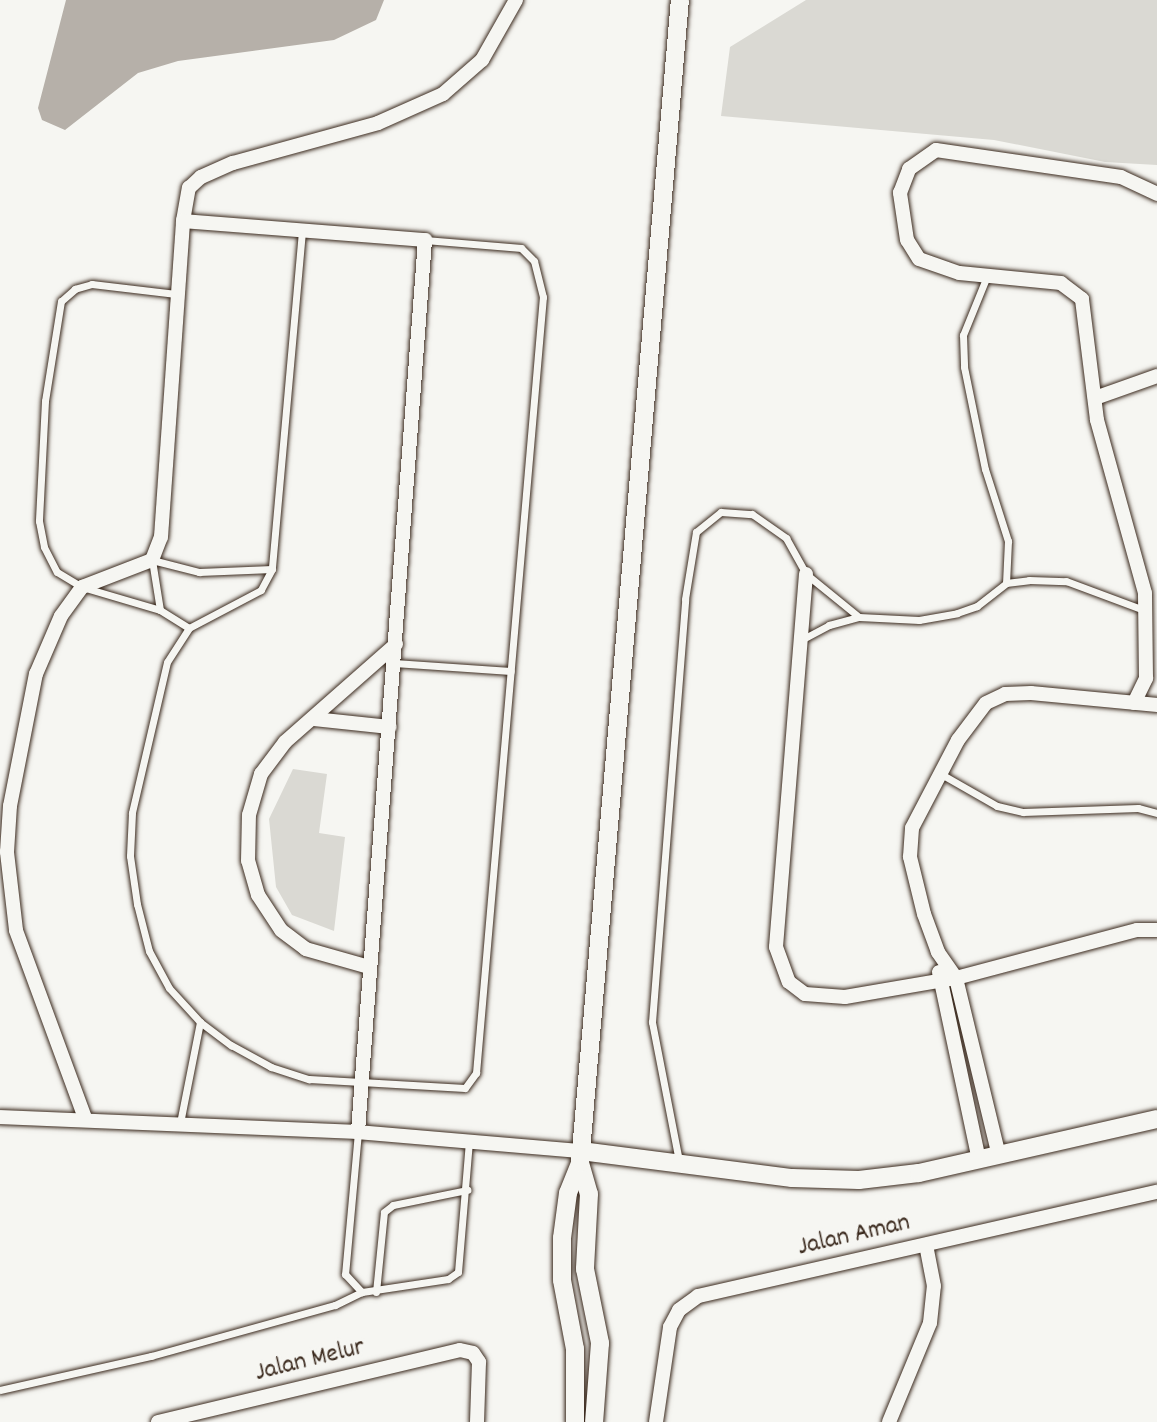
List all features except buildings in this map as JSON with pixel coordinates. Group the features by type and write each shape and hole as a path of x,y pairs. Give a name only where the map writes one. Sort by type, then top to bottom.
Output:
{"street":[{"path":"85,1118 27,970 16,930 4,854 21,734 36,674 61,616 82,587 152,560 161,537 176,294 189,188 201,177 233,163 378,123 443,94 482,60 516,0"},
{"path":"584,1416 561,1256 568,1193 581,1157 680,0"},
{"path":"1134,703 1146,678 1152,650 1146,611 1095,398 1082,299 1061,283 987,276 919,259 907,240 900,193 919,158 936,150 1121,177 1157,194"},
{"path":"183,221 425,240 358,1132"},
{"path":"1095,398 1157,376"},
{"path":"806,574 779,963 805,994 830,999 956,978 1137,930 1157,930"},
{"path":"369,967 306,949 281,930 258,895 248,861 249,815 261,774 285,742 396,644"},
{"path":"979,1160 939,981 938,952 910,857 912,828 938,773 986,703 1005,694 1157,705"},
{"path":"314,719 390,727"},
{"path":"938,952 956,978 999,1156"},
{"path":"0,1117 85,1118 358,1132 469,1141 581,1157 679,1164 792,1178 859,1180 999,1156 1157,1119"},
{"path":"581,1157 589,1194 585,1269 600,1343 584,1416"},
{"name":"Jalan Aman","path":"656,1422 670,1327 679,1310 698,1296 1157,1192"},
{"path":"889,1422 932,1313 934,1286 926,1245"},
{"name":"Jalan Melur","path":"158,1422 460,1350 473,1353 480,1375 477,1422"}],"lane":[{"path":"302,231 272,569 261,590 189,628 167,662 148,729 134,798 130,856 149,951 169,988 200,1022 271,1067 360,1085 465,1088 476,1073 541,275 521,248 425,240"},
{"path":"987,276 963,335 964,367 985,469 1008,541 1006,583"},
{"path":"176,294 92,284 75,289 61,301 55,318 39,521 44,547 57,572 82,587 160,610 189,628"},
{"path":"679,1164 652,1022 685,599 696,532 721,512 752,514 786,538 806,574 859,617"},
{"path":"160,610 152,560 199,572 272,569"},
{"path":"800,640 829,625 859,617 919,620 957,613 977,606 1006,583 1066,581 1146,611"},
{"path":"394,663 511,671"},
{"path":"938,773 997,806 1023,812 1138,808 1157,813"},
{"path":"180,1123 200,1022"},
{"path":"358,1132 345,1274 362,1292"},
{"path":"0,1390 151,1356 335,1305 362,1292 448,1279 458,1272 469,1141"},
{"path":"376,1292 384,1212 393,1205 467,1190"}],"shaded area":[{"path":"66,0 384,0 376,20 334,40 178,61 138,73 65,130 42,120 38,108"},
{"path":"806,0 1157,0 1157,165 1105,162 994,140 721,116 730,47"},
{"path":"293,769 327,774 319,833 345,837 334,931 292,915 276,887 269,819"}]}
